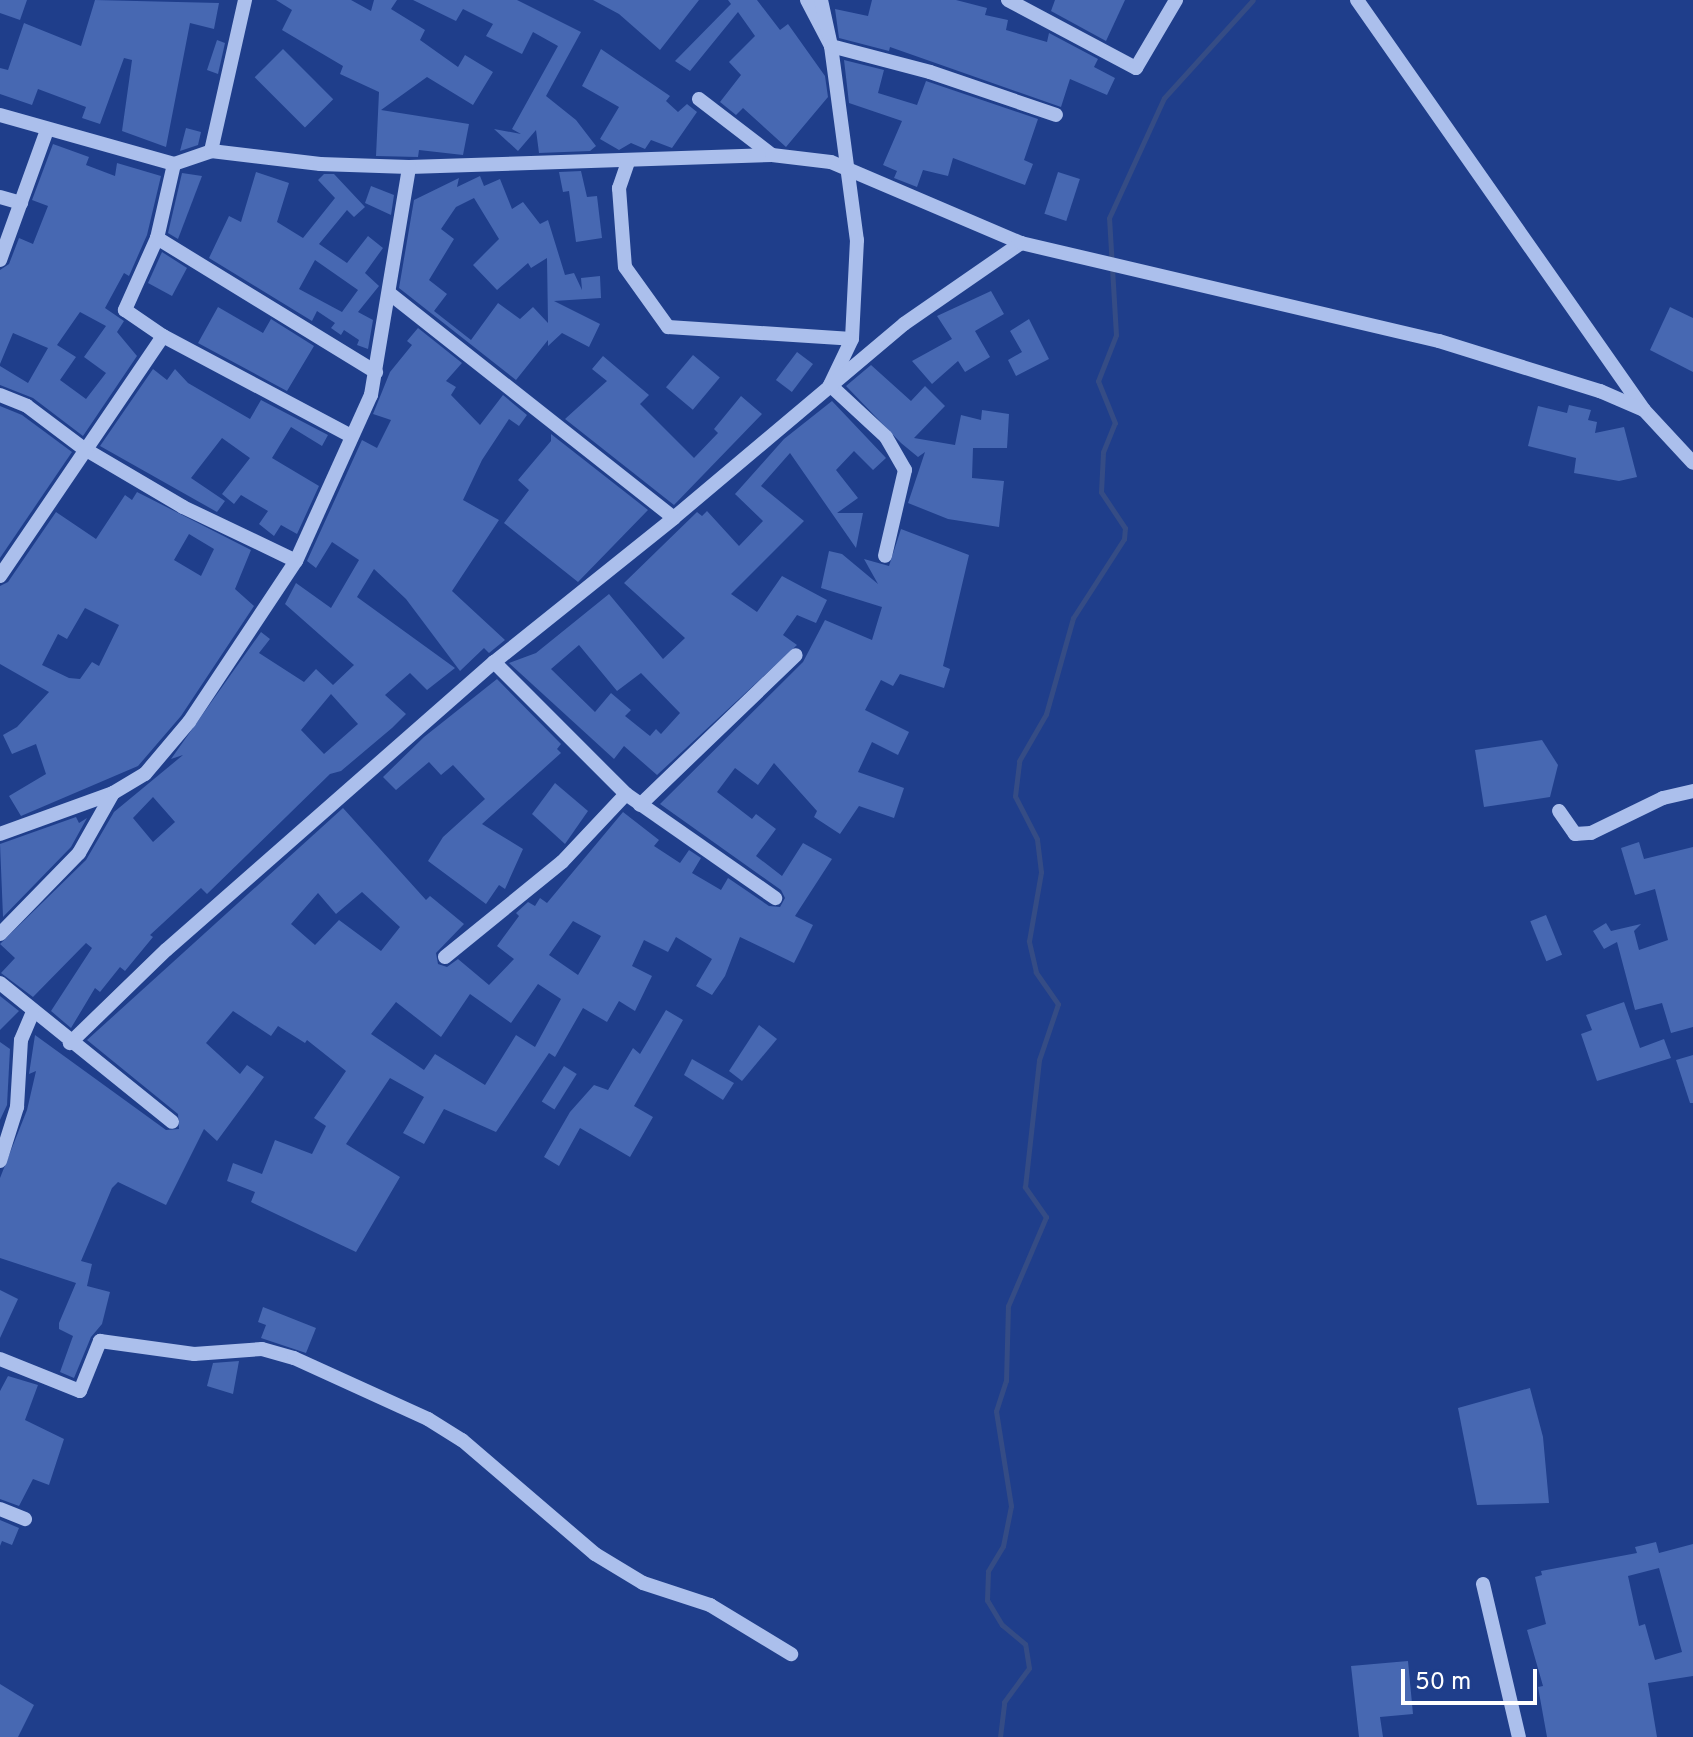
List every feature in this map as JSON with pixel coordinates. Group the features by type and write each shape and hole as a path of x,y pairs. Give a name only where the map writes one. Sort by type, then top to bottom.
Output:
{"street":[{"path":"211,151 245,0"},
{"path":"807,0 831,46 930,72 1056,115"},
{"path":"821,0 831,46 857,240 852,339 830,385"},
{"path":"1008,0 1136,68 1176,0"},
{"path":"1357,0 1644,410 1693,463"},
{"path":"699,99 772,155"},
{"path":"0,115 174,164 211,151 320,164 409,167 772,155 845,166 1021,243 1439,341 1600,391 1644,410"},
{"path":"0,260 47,130"},
{"path":"628,162 619,188 625,267 668,327 852,339"},
{"path":"174,164 157,238 125,310 163,336 351,436"},
{"path":"0,834 113,793 145,774 189,722 296,561 376,372 409,167"},
{"path":"0,197 21,203"},
{"path":"157,238 376,372"},
{"path":"70,1043 166,950 494,662 674,518 904,324 1021,243"},
{"path":"389,293 674,518"},
{"path":"0,576 83,448 163,336"},
{"path":"830,385 886,437 905,470 885,556"},
{"path":"0,395 37,413 83,448 183,507 296,561"},
{"path":"640,805 796,655"},
{"path":"494,662 626,794 775,898"},
{"path":"1559,811 1575,834 1591,833 1663,798 1693,791"},
{"path":"0,934 79,853 113,793"},
{"path":"445,957 562,862 626,794"},
{"path":"0,983 32,1014 172,1122"},
{"path":"0,1161 17,1107 21,1040 32,1014"},
{"path":"0,1359 80,1391 100,1341 194,1354 262,1349 294,1358 428,1419 462,1440 595,1554 643,1583 710,1605 791,1654"},
{"path":"0,1509 25,1519"},
{"path":"1483,1584 1519,1737"}],"building":[{"path":"0,0 27,0 20,20 0,13"},
{"path":"95,0 219,3 214,29 190,23 166,147 122,131 132,60 124,58 100,124 82,118 86,107 38,89 32,105 0,94 0,68 8,70 24,23 81,46"},
{"path":"276,0 351,0 371,11 374,0 397,0 391,9 425,30 420,40 458,67 465,55 493,72 473,105 427,77 381,110 469,124 463,155 419,150 418,157 376,156 379,92 340,74 343,66 282,30 292,10"},
{"path":"413,0 517,0 581,32 546,96 576,120 596,146 590,151 539,153 536,130 518,151 494,129 521,134 512,129 558,46 533,32 522,54 486,36 493,24 463,9 456,21"},
{"path":"593,0 699,0 660,50 619,14"},
{"path":"728,0 757,0 780,30 788,24 825,76 828,97 786,147 743,108 736,115 720,102 741,75 729,62 755,36 738,12 690,71 675,61 731,4"},
{"path":"872,0 956,0 987,8 985,15 1008,20 1006,30 1047,42 1049,33 1098,59 1094,67 1115,78 1107,95 1070,79 1061,107 890,47 889,51 839,38 835,9 868,16"},
{"path":"1055,0 1125,0 1106,41 1051,11"},
{"path":"217,40 225,43 218,74 207,70"},
{"path":"283,49 333,99 305,127 255,77"},
{"path":"601,49 670,96 666,101 678,112 687,104 697,112 672,148 651,140 645,149 631,143 619,150 600,139 619,107 582,86"},
{"path":"844,60 884,70 878,93 917,105 926,81 1038,119 1024,160 1033,164 1025,185 953,158 948,176 923,170 917,187 894,178 897,171 883,165 902,121 849,103"},
{"path":"186,128 201,132 198,145 180,151"},
{"path":"53,144 89,157 86,165 115,176 117,163 161,176 147,235 129,276 124,273 105,308 124,321 117,332 137,356 83,436 33,398 0,385 0,366 28,383 48,348 13,333 0,364 0,270 9,264 19,238 33,244 48,206 32,200","holes":["80,312 106,326 84,357 106,373 86,399 60,380 76,357 57,345"]},
{"path":"581,171 587,197 597,196 602,238 576,242 569,191 563,192 559,172"},
{"path":"256,172 289,183 277,222 303,238 335,198 318,180 324,174 334,174 365,207 354,217 347,210 319,244 347,263 368,236 383,248 365,273 379,286 358,312 373,320 368,349 357,345 359,340 344,330 341,335 331,328 335,323 317,311 312,321 209,258 229,216 241,222","holes":["315,260 358,290 342,312 299,289"]},
{"path":"1058,172 1080,179 1066,221 1044,214"},
{"path":"182,173 202,176 178,239 168,233"},
{"path":"480,176 484,186 500,179 512,209 523,202 540,224 548,220 565,275 574,273 582,290 581,278 600,276 601,298 554,301 600,324 589,347 562,333 548,346 548,340 516,380 399,288 414,200 459,178 457,187","holes":["474,198 499,239 473,265 497,290 528,263 531,268 547,258 548,323 533,307 520,319 498,303 471,340 434,311 447,294 429,280 454,239 441,229 456,207"]},
{"path":"371,186 394,195 391,215 365,203"},
{"path":"162,252 187,268 172,296 148,283"},
{"path":"991,291 1004,314 975,331 990,357 965,372 958,361 932,384 912,361 952,339 937,316"},
{"path":"218,307 263,333 271,319 314,346 287,391 198,343"},
{"path":"1670,307 1693,318 1693,372 1650,350"},
{"path":"1029,319 1049,359 1016,376 1008,360 1022,352 1010,331"},
{"path":"418,328 462,363 446,381 456,387 451,395 480,425 503,395 527,415 519,426 509,419 482,460 463,500 499,520 452,591 505,640 489,653 484,648 460,671 406,599 374,569 357,597 455,668 427,690 410,673 385,695 406,714 341,771 330,774 207,894 201,888 150,935 153,937 125,971 120,967 100,992 95,988 71,1028 51,1011 92,948 86,943 33,997 1,973 15,958 0,944 86,860 114,812 183,755 171,759 261,632 270,639 259,653 304,682 316,669 333,685 354,665 285,604 296,583 331,608 359,560 332,542 316,568 307,561 362,440 377,448 391,420 373,414 390,372 412,345 407,341","holes":["331,694 358,724 324,754 301,730","153,797 175,822 153,842 133,818"]},
{"path":"797,352 813,364 792,392 776,380"},
{"path":"693,355 720,377 693,410 666,387"},
{"path":"603,356 649,395 640,404 694,458 718,433 714,429 741,396 762,414 674,505 565,419 607,381 592,369"},
{"path":"871,365 911,401 925,386 945,406 914,438 955,445 961,415 981,420 982,410 1009,414 1007,448 973,448 972,478 1004,481 999,527 948,519 908,503 925,452 918,457 901,443 846,386"},
{"path":"153,369 167,380 175,369 188,383 250,419 261,400 328,435 322,446 291,427 272,458 319,486 297,534 281,525 274,536 259,524 268,511 241,495 234,504 222,494 250,458 222,438 191,478 225,501 217,512 100,446"},
{"path":"832,401 886,458 873,470 854,451 836,470 858,498 837,513 863,513 856,548 790,453 761,486 804,521 731,594 757,612 782,576 827,600 816,623 797,615 783,635 797,645 657,775 624,746 614,759 509,663 536,653 609,594 663,659 685,638 624,583 697,512 702,516 707,511 739,546 763,521 735,494 784,439","holes":["579,645 617,691 641,673 680,713 661,734 656,729 650,736 625,716 631,710 611,693 595,712 551,669"]},
{"path":"1569,405 1591,410 1588,420 1597,422 1595,433 1624,427 1637,477 1619,481 1574,473 1576,458 1528,446 1538,406 1567,413"},
{"path":"0,406 22,415 72,452 0,558"},
{"path":"551,434 648,510 578,582 504,523 529,490 518,480 551,441"},
{"path":"137,492 251,550 235,589 254,606 181,716 138,766 21,816 9,796 46,774 36,744 12,754 3,735 17,727 49,692 0,664 0,586 8,582 56,512 96,539 125,495 132,500","holes":["189,534 214,549 201,576 174,560","85,608 119,625 99,666 92,662 80,679 69,678 42,665 58,634 67,639"]},
{"path":"901,529 969,555 943,666 950,669 944,688 900,674 893,686 881,680 865,710 909,732 898,755 872,742 858,772 904,788 894,818 859,806 840,834 814,817 817,811 774,763 758,785 735,768 717,792 752,819 756,814 776,829 756,856 782,876 803,843 832,859 795,916 813,925 794,963 740,937 725,976 712,995 696,986 712,959 676,937 668,952 644,940 632,966 652,976 635,1011 619,1001 607,1022 583,1008 555,1057 549,1053 496,1132 444,1109 424,1144 403,1133 424,1097 390,1078 346,1144 400,1177 356,1252 251,1202 255,1192 227,1181 233,1163 262,1174 275,1140 312,1154 326,1126 314,1118 346,1071 307,1040 305,1043 278,1026 271,1036 233,1011 206,1043 240,1074 247,1065 264,1077 217,1141 204,1129 166,1205 118,1182 112,1188 81,1261 92,1264 87,1286 110,1292 102,1324 91,1337 74,1378 60,1372 73,1336 59,1329 59,1323 76,1283 0,1258 0,1178 27,1110 36,1071 29,1074 35,1035 166,1130 179,1129 178,1114 87,1040 343,808 426,900 430,896 464,924 436,953 438,964 447,967 458,959 489,985 514,959 497,946 519,916 516,913 528,902 535,906 540,898 547,903 623,812 659,840 654,846 680,863 689,850 701,858 692,873 721,890 728,878 769,906 780,907 785,898 781,890 660,804 803,662 825,620 872,640 882,607 821,588 829,551 842,554 878,584 864,559 889,566","holes":["362,892 400,927 381,951 339,920 315,945 291,924 318,893 336,914","573,921 601,936 578,975 549,955","538,984 561,999 535,1047 516,1035 485,1085 435,1054 424,1070 371,1034 396,1002 441,1037 470,994 511,1023"]},
{"path":"497,679 561,744 557,749 561,753 482,824 523,849 505,889 499,885 486,904 428,861 443,837 485,799 453,765 441,775 429,762 396,790 383,777 424,737"},
{"path":"1542,740 1558,765 1550,797 1484,807 1475,750"},
{"path":"555,783 588,811 565,844 532,814"},
{"path":"76,817 79,823 87,818 71,847 3,917 0,844"},
{"path":"1639,842 1644,859 1693,847 1693,1027 1671,1033 1662,1003 1635,1010 1617,942 1604,949 1593,931 1606,923 1611,931 1641,924 1634,931 1639,950 1668,940 1655,889 1635,895 1621,848"},
{"path":"1546,915 1562,955 1546,961 1530,921"},
{"path":"0,996 19,1011 0,1030"},
{"path":"1624,1002 1640,1048 1664,1039 1671,1058 1597,1081 1581,1034 1592,1030 1586,1015"},
{"path":"666,1010 683,1020 634,1106 653,1117 630,1157 580,1128 559,1166 544,1157 570,1112 594,1085 608,1090 633,1048 640,1054"},
{"path":"759,1025 777,1039 742,1081 729,1071"},
{"path":"0,1042 10,1049 7,1105 0,1120"},
{"path":"1693,1055 1693,1103 1690,1103 1676,1060"},
{"path":"692,1059 734,1083 723,1100 684,1075"},
{"path":"564,1066 577,1074 554,1110 542,1102"},
{"path":"0,1290 18,1299 0,1338"},
{"path":"263,1307 316,1328 306,1353 261,1338 266,1325 258,1322"},
{"path":"239,1361 233,1394 207,1386 213,1363"},
{"path":"8,1376 38,1385 25,1420 64,1439 49,1485 33,1479 19,1506 0,1499 0,1391"},
{"path":"1530,1388 1543,1437 1549,1503 1477,1505 1458,1408"},
{"path":"0,1520 19,1528 12,1545 2,1541 0,1546"},
{"path":"1656,1542 1659,1553 1693,1544 1693,1676 1648,1683 1657,1737 1547,1737 1538,1687 1543,1686 1527,1630 1546,1624 1535,1577 1542,1575 1541,1571 1637,1553 1635,1547","holes":["1659,1568 1682,1652 1655,1660 1645,1624 1639,1626 1628,1576"]},
{"path":"1408,1661 1413,1714 1380,1717 1383,1737 1359,1737 1351,1666"},
{"path":"0,1684 34,1705 18,1737 0,1737"}],"waterway":[{"path":"1000,1737 1004,1702 1029,1668 1025,1644 1002,1625 987,1600 988,1571 1003,1546 1011,1506 996,1411 1006,1381 1008,1306 1046,1217 1025,1187 1039,1060 1058,1004 1036,972 1029,941 1041,872 1037,839 1015,796 1019,761 1046,714 1073,618 1124,539 1125,528 1101,492 1103,452 1115,423 1098,381 1116,335 1109,218 1164,98 1253,0"}]}
